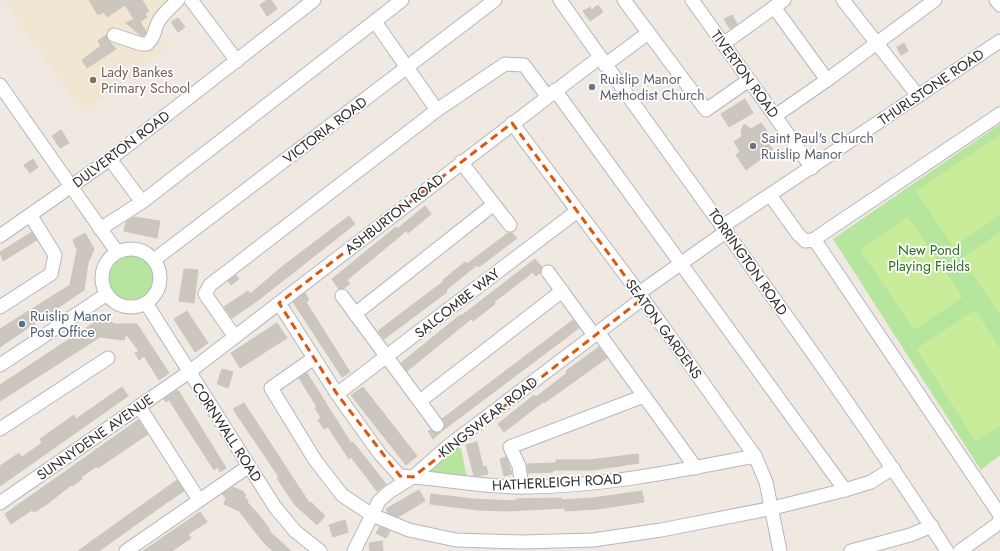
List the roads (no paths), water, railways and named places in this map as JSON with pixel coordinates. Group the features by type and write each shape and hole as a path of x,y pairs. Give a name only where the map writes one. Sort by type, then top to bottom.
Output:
{"street":[{"path":"114,35 141,44 147,44 153,39 156,26 160,19 178,0"},
{"path":"192,0 237,61"},
{"name":"DULVERTON ROAD","path":"0,236 31,216 110,159 314,0"},
{"path":"100,229 142,202 402,0"},
{"name":"VICTORIA ROAD","path":"154,260 495,0"},
{"name":"TORRINGTON ROAD","path":"560,0 725,228 894,468 932,526"},
{"path":"624,0 706,110 749,80"},
{"name":"TIVERTON ROAD","path":"692,0 812,168"},
{"path":"843,0 918,96"},
{"path":"996,0 1000,5"},
{"path":"775,116 877,44 927,2"},
{"path":"723,44 779,4 827,80"},
{"path":"375,22 437,110"},
{"name":"ASHBURTON ROAD","path":"189,372 551,93 648,33"},
{"name":"THURLSTONE ROAD","path":"681,263 770,195 1000,41"},
{"path":"235,337 205,294 210,285 437,110 505,64 524,65 551,93 681,263 846,490"},
{"path":"0,85 117,252"},
{"path":"770,195 798,234 805,241 813,240 1000,114"},
{"name":"SEATON GARDENS","path":"512,123 576,212 640,296 755,456 762,468 772,508 780,551"},
{"path":"110,159 142,202"},
{"path":"461,162 510,225"},
{"path":"355,314 493,205"},
{"name":"SALCOMBE WAY","path":"337,394 576,212"},
{"path":"0,307 51,274 55,255 31,216"},
{"path":"813,240 1000,516 999,523 960,551"},
{"path":"124,249 137,250 148,254 154,260 159,269 160,279 158,289 146,304 138,307 124,306 113,301 107,294 102,281 104,267 109,258 117,252 124,249"},
{"name":"KINGSWEAR ROAD","path":"354,551 379,501 389,492 413,477 447,447 596,334 681,263"},
{"path":"548,272 644,396 696,468"},
{"path":"420,401 562,292"},
{"path":"0,364 107,294"},
{"path":"342,296 437,425"},
{"name":"HATHERLEIGH ROAD","path":"279,303 337,394 394,471 400,476 483,486 522,487 610,482 696,468 755,456"},
{"name":"CORNWALL ROAD","path":"146,304 276,507 295,531 320,551"},
{"path":"0,429 108,358"},
{"path":"314,358 271,388 315,460 342,495 372,514 409,530 456,540 522,542 593,540 661,530 772,508 846,490 871,482 894,468"},
{"name":"SUNNYDENE AVENUE","path":"0,503 189,372"},
{"path":"522,487 519,466 510,447 644,396"},
{"path":"139,406 200,500"},
{"path":"126,551 249,466"},
{"path":"852,551 910,535 932,526 947,551"}],"place":[{"name":"Lady Bankes Primary School","path":"93,80"},
{"name":"Ruislip Manor Methodist Church","path":"592,87"},
{"name":"Saint Paul's Church Ruislip Manor","path":"753,146"},
{"name":"Ruislip Manor Post Office","path":"22,324"}],"park label":[{"name":"New Pond Playing Fields","path":"929,258"}]}
